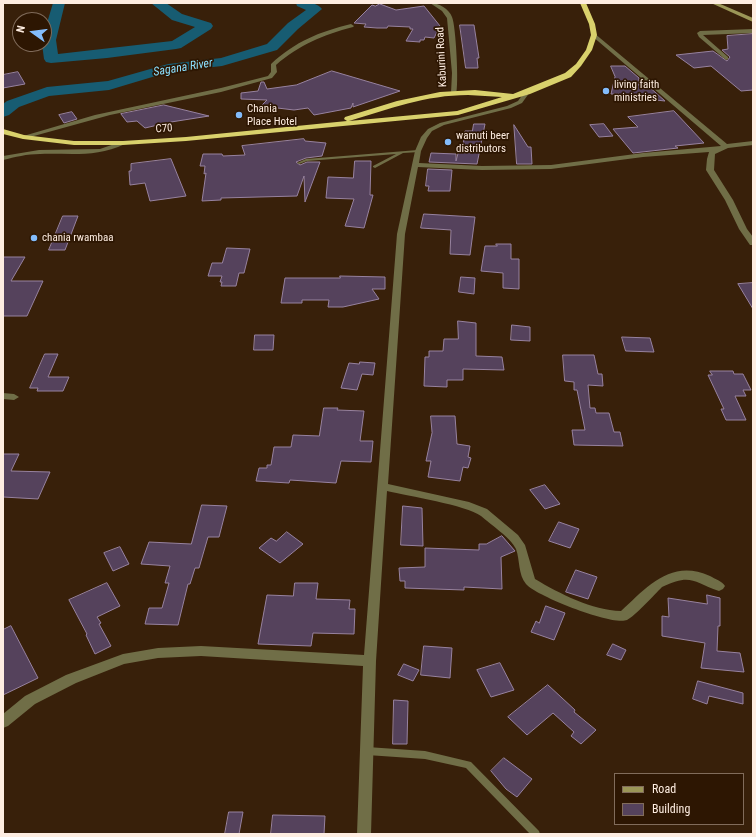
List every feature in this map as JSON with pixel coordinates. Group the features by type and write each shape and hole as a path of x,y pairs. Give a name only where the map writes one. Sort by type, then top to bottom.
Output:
{"highway":[{"path":"584,3 592,24 594,35"},
{"name":"C70","path":"3,131 23,137 74,143 124,143 458,114 527,92 568,75 579,65 589,50 594,35"},
{"path":"328,126 357,115 432,96 473,92 514,96"}],"street":[{"name":"Kaburini Road","path":"433,3 444,10 450,18 455,73 454,93"},
{"path":"714,3 753,20"},
{"path":"23,137 84,120 138,107 188,98 270,77 274,72 273,65 302,42 323,33 350,26"},
{"path":"726,58 701,36 700,33 753,31"},
{"path":"594,35 726,146"},
{"path":"364,834 370,661 396,289 401,234 418,151 424,137 435,127 509,107 520,102 527,92"},
{"path":"3,158 18,153 30,152 99,151 124,143"},
{"path":"753,143 726,146 712,153 710,159 710,170 729,200 742,229 753,243"},
{"path":"416,165 482,168 550,168 643,155 719,149"},
{"path":"3,396 14,397"},
{"path":"382,486 469,506 483,512 514,538 521,548 528,578 531,582 558,596 602,613 617,617 624,616 658,584 681,576 690,574 720,586"},
{"path":"3,722 30,700 72,680 122,659 151,654 201,651 370,661"}],"lane":[{"path":"299,163 306,160 418,151"},
{"path":"375,167 402,152"},
{"path":"367,751 425,755 468,765 536,834"}],"building":[{"path":"380,4 396,10 424,6 440,26 434,38 425,37 424,40 420,40 420,42 406,41 413,29 410,29 410,27 388,26 387,28 377,28 364,27 366,24 354,23 372,5 375,6"},
{"path":"460,25 474,25 479,58 477,58 478,68 466,68"},
{"path":"753,34 753,90 741,91 711,66 694,68 676,55 713,51 727,61 730,57 722,50 728,49 727,36"},
{"path":"611,66 625,66 639,78 638,85 647,85 665,101 611,94 615,77"},
{"path":"332,71 400,91 353,107 353,103 351,108 314,115 308,108 294,110 261,106 267,100 241,99 241,93 258,91 261,82 264,82 267,89 296,85"},
{"path":"18,72 25,84 3,88 3,75"},
{"path":"164,105 209,116 145,128 137,121 127,122 121,114"},
{"path":"674,111 704,143 675,146 678,148 633,153 613,129 638,127 628,117"},
{"path":"72,112 77,119 64,123 59,115"},
{"path":"474,124 485,124 477,164 429,162 431,153 456,154 456,161 460,146 463,146 465,131 472,131"},
{"path":"604,124 613,136 599,137 590,125"},
{"path":"514,125 528,147 531,147 532,164 517,164"},
{"path":"304,139 305,141 326,143 322,156 306,158 296,162 300,165 307,162 320,162 305,202 304,176 297,196 221,198 221,200 202,201 206,173 204,174 205,166 200,166 203,154 222,154 223,156 245,155 242,146"},
{"path":"171,159 186,196 150,201 145,183 130,185 129,171 131,171 131,164"},
{"path":"355,161 371,161 370,195 373,195 364,228 345,226 354,199 326,198 328,177 353,178"},
{"path":"428,169 452,170 450,191 428,191 429,186 426,186"},
{"path":"424,214 475,217 470,255 450,254 451,230 421,228"},
{"path":"63,216 78,216 65,250 49,250"},
{"path":"496,244 511,244 511,259 519,259 519,289 503,288 503,273 481,271 485,246 497,246"},
{"path":"227,248 250,249 244,273 239,273 236,286 221,286 222,282 220,282 222,276 208,276 212,263 222,263"},
{"path":"3,257 25,257 11,281 43,281 27,316 3,316"},
{"path":"340,276 385,277 385,289 372,289 379,299 343,307 328,307 329,300 302,300 302,303 281,303 285,278 340,278"},
{"path":"461,277 475,278 474,294 459,292"},
{"path":"753,283 753,309 738,284"},
{"path":"458,321 476,323 476,356 502,357 504,370 463,369 463,380 447,380 447,387 424,386 425,357 429,357 429,351 443,351 444,339 458,339"},
{"path":"512,325 530,327 530,341 511,340"},
{"path":"255,335 274,335 273,350 254,350"},
{"path":"622,337 650,338 654,352 626,351"},
{"path":"45,354 58,354 48,377 69,377 63,391 37,391 38,388 30,388"},
{"path":"563,355 594,355 598,374 602,374 603,386 588,385 590,408 595,408 596,413 609,413 614,432 620,432 623,446 574,445 572,430 585,430 577,390 574,390 574,382 565,381"},
{"path":"360,362 375,363 373,375 362,374 357,390 341,388 349,363 359,364"},
{"path":"710,371 733,371 734,374 743,374 751,390 743,390 746,396 735,396 746,420 726,420 721,409 724,409 708,375 712,375"},
{"path":"324,408 364,411 360,441 373,441 371,462 341,461 336,483 290,480 289,483 256,481 259,468 267,468 267,465 271,465 274,447 291,447 293,435 319,436"},
{"path":"431,416 455,416 457,444 470,446 468,457 471,458 468,468 463,467 460,481 428,477 431,461 426,461 432,433"},
{"path":"3,454 19,454 11,471 50,472 38,499 3,497"},
{"path":"545,485 560,504 545,509 530,490"},
{"path":"202,505 227,506 219,537 208,537 199,568 195,568 190,584 188,584 178,625 145,624 149,608 162,608 169,583 165,583 170,566 141,564 149,542 191,544"},
{"path":"403,506 422,508 423,546 401,545"},
{"path":"559,522 579,529 570,548 549,541"},
{"path":"287,532 303,544 280,563 259,548 271,538 276,541"},
{"path":"502,536 515,551 501,557 502,589 464,587 464,590 405,588 405,581 400,581 399,568 425,567 425,548 479,550 479,544 486,544"},
{"path":"120,547 129,564 113,571 104,553"},
{"path":"576,570 597,577 588,599 566,592"},
{"path":"107,583 120,606 97,617 101,623 99,624 111,646 95,654 86,635 87,634 69,600"},
{"path":"295,583 318,583 316,599 350,600 349,609 355,609 354,634 313,633 311,646 258,644 267,595 293,596"},
{"path":"707,595 720,598 720,626 718,626 717,651 740,653 744,672 701,668 705,643 662,636 662,616 669,617 668,598 707,604"},
{"path":"546,606 565,613 554,640 531,632 536,621 539,623"},
{"path":"11,626 38,678 3,695 3,630"},
{"path":"613,644 626,650 621,660 607,655"},
{"path":"424,646 452,648 450,678 421,675"},
{"path":"500,663 514,690 491,697 477,670"},
{"path":"404,664 419,670 413,681 398,675"},
{"path":"698,681 743,693 743,704 709,696 707,704 693,699"},
{"path":"548,685 575,710 574,712 596,730 581,744 571,736 574,732 553,713 527,735 508,717"},
{"path":"394,700 408,701 407,744 393,744"},
{"path":"504,758 532,779 517,797 506,789 491,771"},
{"path":"229,812 243,812 239,834 225,834"},
{"path":"273,815 325,816 324,834 271,834"}],"waterway":[{"name":"Sagana River","path":"59,3 49,40 51,59 107,54 176,45 206,26 177,17 157,3"},
{"name":"Sagana River","path":"3,112 13,104 47,92 109,85 168,68 222,62 272,47 293,26 315,9 302,3"}],"place":[{"name":"living faith ministries","path":"606,91"},
{"name":"Chania Place Hotel","path":"239,115"},
{"name":"wamuti beer distributors","path":"448,142"},
{"name":"chania rwambaa","path":"34,238"}]}
